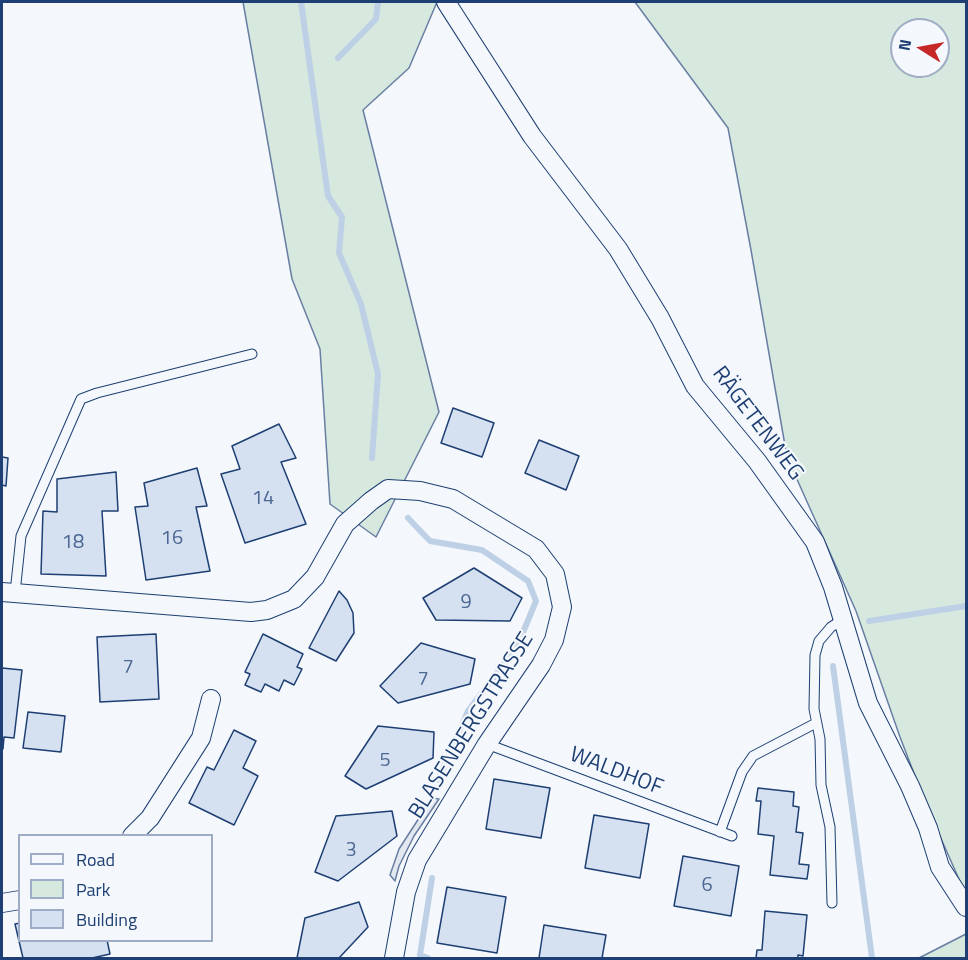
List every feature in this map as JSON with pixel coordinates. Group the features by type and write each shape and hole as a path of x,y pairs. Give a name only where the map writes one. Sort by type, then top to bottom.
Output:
{"street":[{"name":"RÄGETENWEG","path":"446,2 532,136 618,249 660,318 695,386 757,461 816,542 868,703 910,786 928,828 940,867 966,907"},
{"name":"BLASENBERGSTRASSE","path":"8,593 251,612 267,610 294,599 315,577 345,524 388,489 420,491 453,499 536,549 555,574 562,607 554,640 541,665 487,744 417,860 406,892 394,958"},
{"path":"134,834 150,818 201,738 211,699"},
{"path":"2,903 18,900"}],"lane":[{"path":"8,593 21,537 81,399 252,354"},
{"path":"832,903 830,828 821,785 820,739 814,709 815,655 819,641 831,627 842,620"},
{"path":"720,832 742,772 753,756 816,723"},
{"name":"WALDHOF","path":"487,744 732,836"}],"green space":[{"path":"243,2 437,2 409,68 363,110 439,412 376,537 330,504 320,349 292,279"},
{"path":"635,2 966,2 966,895 927,807 856,611 787,457 728,128"},
{"path":"966,934 966,958 919,958"}],"shaded area":[{"path":"432,798 439,799 414,836 399,866 395,881 390,875 399,849"}],"building":[{"path":"453,408 494,423 482,457 441,443"},
{"path":"279,424 296,458 281,462 306,524 245,543 221,474 240,469 232,446"},
{"path":"539,440 579,456 566,490 525,473"},
{"path":"2,457 8,458 6,486 2,485"},
{"path":"197,468 207,506 196,507 210,571 146,580 135,507 148,506 144,483"},
{"path":"116,472 118,511 102,511 106,576 41,574 43,511 57,512 57,479"},
{"path":"474,568 522,598 510,621 436,620 423,598"},
{"path":"339,591 347,600 353,613 354,633 336,661 309,648"},
{"path":"156,634 159,699 100,702 97,637"},
{"path":"263,634 303,654 297,667 302,669 294,685 284,680 279,691 265,684 261,692 245,685 250,674 245,672"},
{"path":"421,643 475,659 470,684 398,703 380,686"},
{"path":"2,668 22,670 14,738 4,737 3,749 2,749"},
{"path":"28,712 65,716 61,752 23,748"},
{"path":"378,726 434,732 433,758 366,789 345,776"},
{"path":"234,730 256,741 243,768 258,776 234,825 189,803 207,767 214,770"},
{"path":"494,779 550,788 541,838 486,829"},
{"path":"758,788 794,792 793,806 799,807 796,832 803,833 799,864 809,865 807,879 770,875 774,836 758,834 761,801 756,801"},
{"path":"392,811 397,836 338,881 315,872 336,816"},
{"path":"594,815 649,824 640,878 585,868"},
{"path":"683,856 739,866 731,916 674,906"},
{"path":"447,887 506,897 497,953 437,943"},
{"path":"359,902 368,927 339,958 297,958 305,918"},
{"path":"765,911 807,915 803,956 756,958 757,950 762,950"},
{"path":"544,925 606,935 602,958 539,958"},
{"path":"19,942 107,942 110,954 92,958 23,958"}],"waterway":[{"path":"301,2 328,196 342,217 339,253 361,304 378,374 372,458"},
{"path":"338,58 376,19 378,2"},
{"path":"408,518 430,541 482,550 528,581 536,601 517,647 468,711 438,780"},
{"path":"869,621 966,606"},
{"path":"833,666 872,958"},
{"path":"428,958 420,955 432,878"}]}
